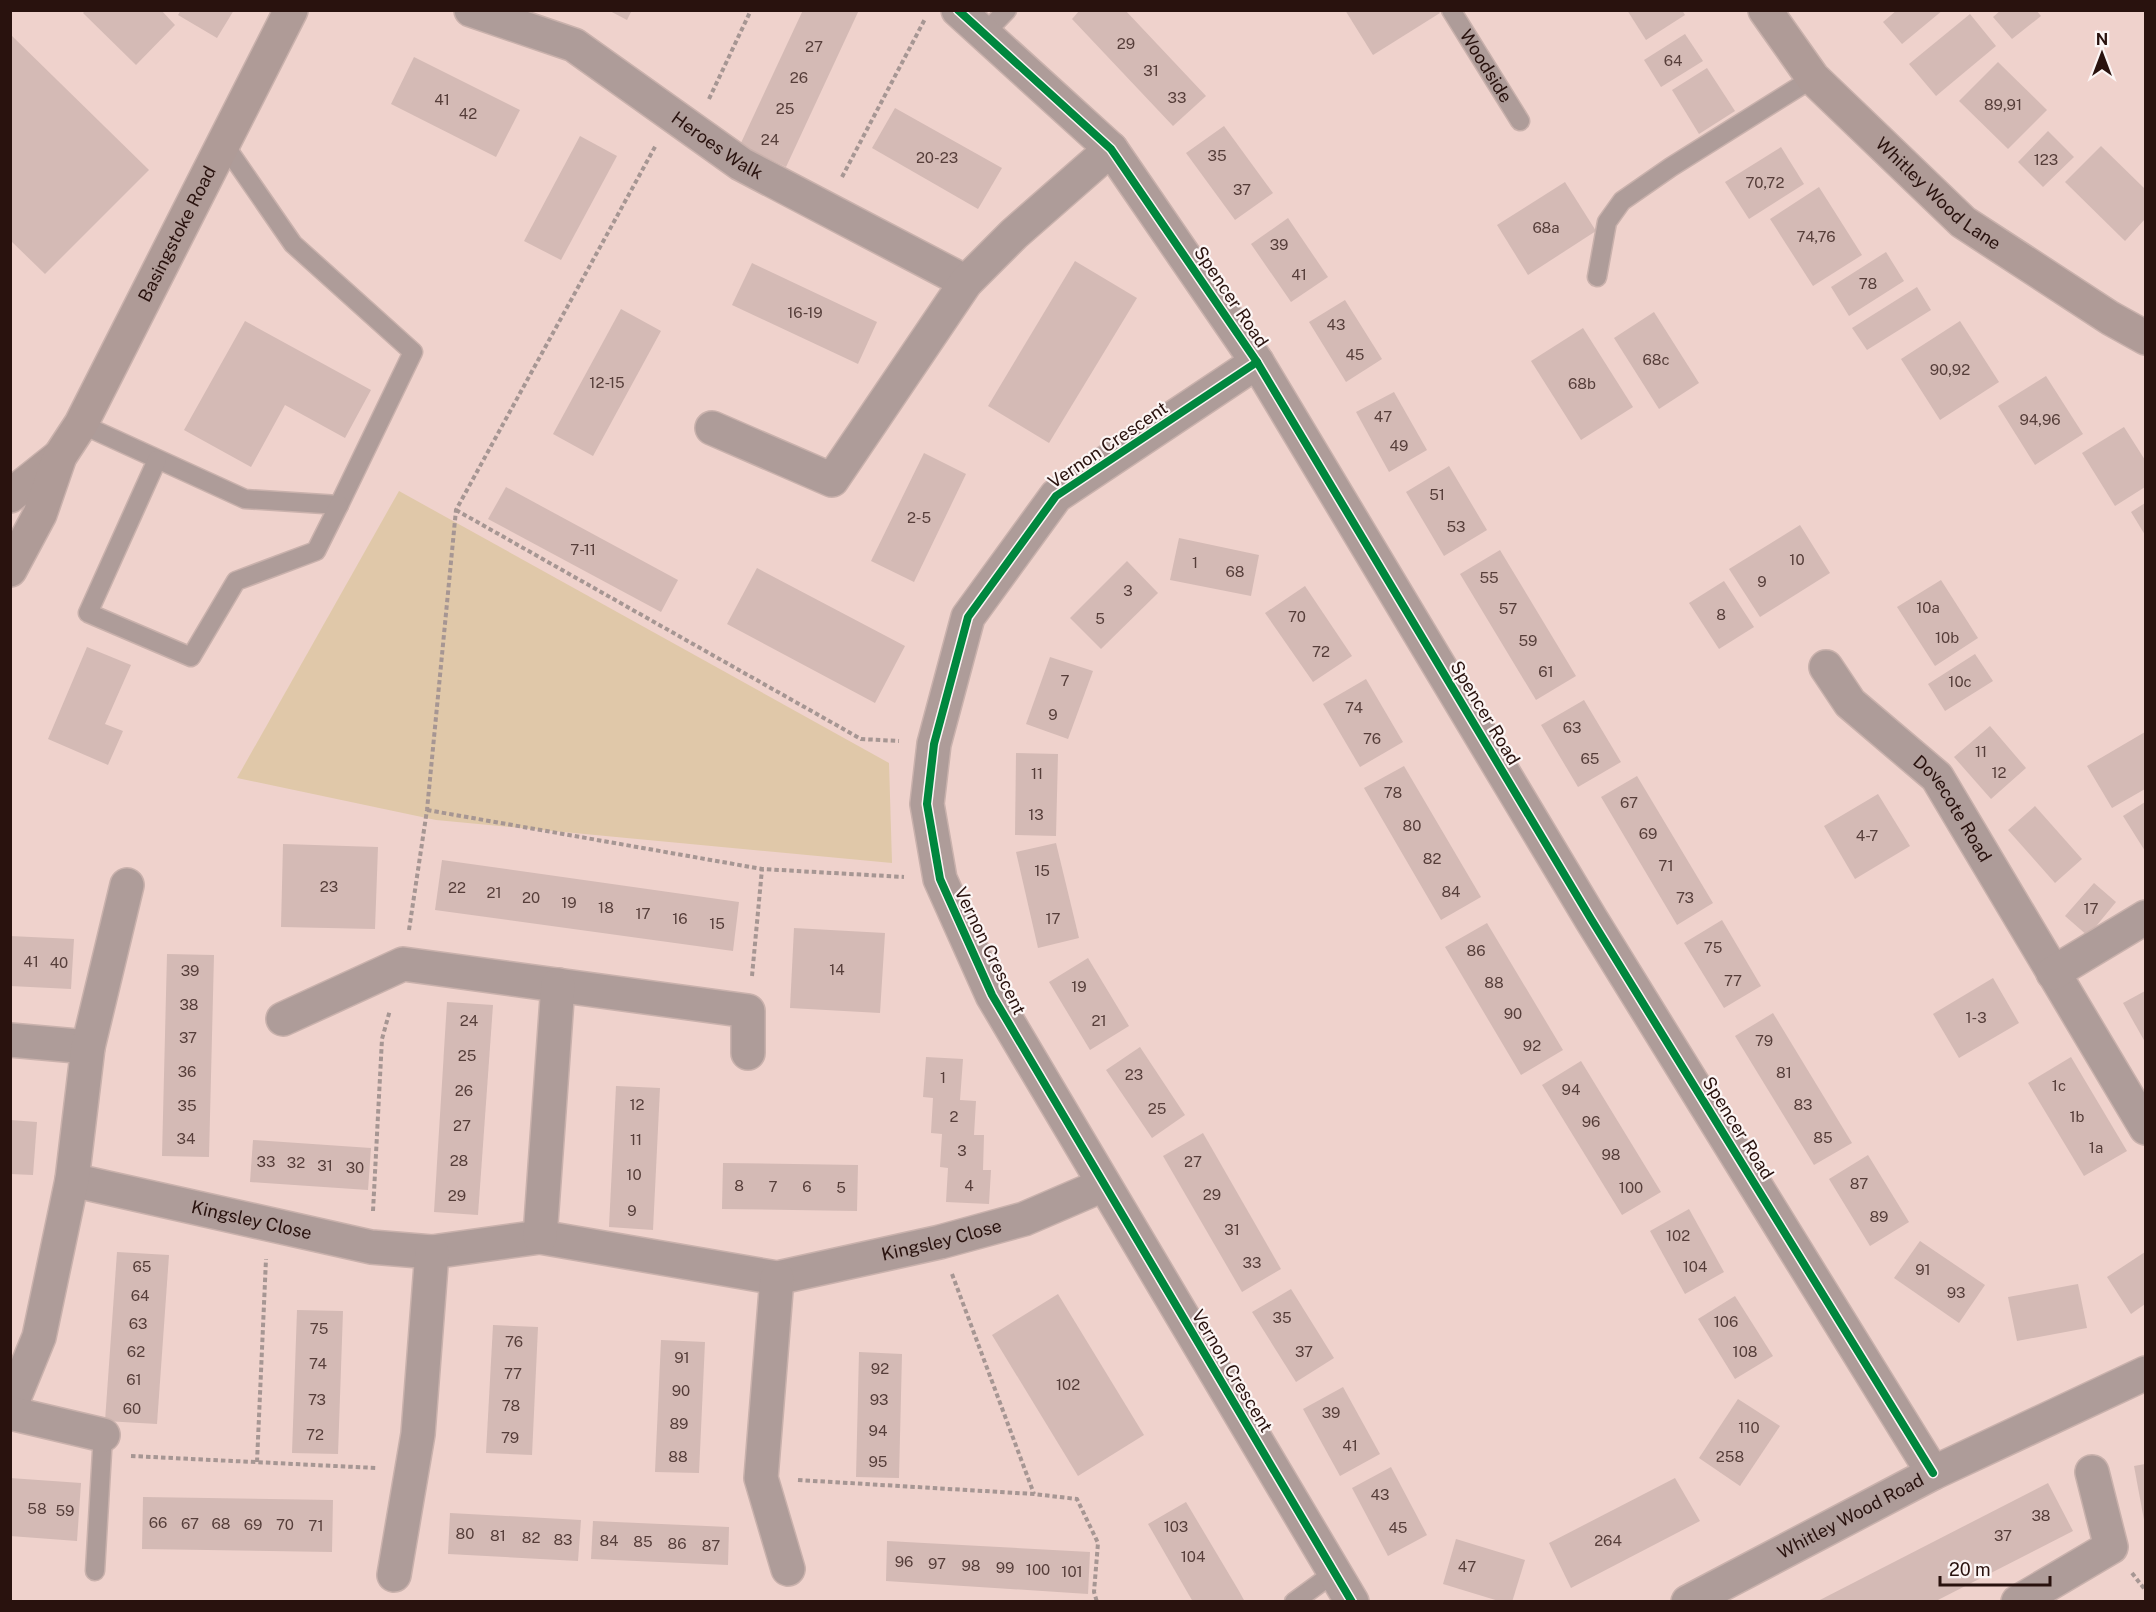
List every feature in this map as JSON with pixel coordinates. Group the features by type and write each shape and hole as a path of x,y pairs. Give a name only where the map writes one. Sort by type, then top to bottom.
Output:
{"main road":[{"name":"Basingstoke Road","path":"10,570 40,514 60,456 81,424 291,10"},
{"name":"Whitley Wood Lane","path":"1765,10 1813,78 1963,222 2110,318 2145,338"},
{"name":"Basingstoke Road","path":"10,496 60,456"}],"street":[{"name":"Heroes Walk","path":"471,10 574,45 741,164 966,282"},
{"name":"Spencer Road","path":"958,10 1111,149 1257,362 1591,919 1933,1473"},
{"path":"712,428 832,480 966,282 1014,234 1111,149"},
{"name":"Vernon Crescent","path":"1257,362 1056,496 968,617 934,744 927,804 940,879 992,995 1352,1602"},
{"name":"Dovecote Road","path":"1826,667 1850,703 1937,777 2145,1128"},
{"path":"10,1408 39,1337 72,1180 88,1047 127,885"},
{"path":"2053,973 2145,917"},
{"path":"284,1019 404,964 748,1011 748,1053"},
{"path":"540,1238 558,985"},
{"path":"10,1040 88,1047"},
{"name":"Kingsley Close","path":"72,1180 371,1247 432,1252 540,1238 777,1278 940,1242 1024,1219 1103,1185"},
{"path":"394,1575 418,1434 432,1252"},
{"path":"777,1278 761,1478 788,1569"},
{"name":"Whitley Wood Road","path":"1688,1602 1933,1473 2145,1372"},
{"path":"10,1413 102,1445"},
{"path":"2018,1602 2111,1547 2092,1472"}],"lane":[{"path":"984,34 1007,10"},
{"name":"Woodside","path":"1451,10 1520,121"},
{"path":"1597,277 1607,222 1622,201 1671,167 1813,78"},
{"path":"157,460 88,613 191,657 236,581 316,551 413,352 293,244 224,144"},
{"path":"81,424 245,499 339,505"},
{"path":"95,1570 102,1445"},
{"path":"1294,1602 1335,1572"}],"path":[{"path":"371,1247 382,1039 404,964 427,810 456,510 751,10"},
{"path":"825,208 929,10"},
{"path":"456,510 861,739 934,744"},
{"path":"427,810 762,870 940,879"},
{"path":"748,1011 762,870"},
{"path":"257,1462 267,1224"},
{"path":"940,1242 1034,1494"},
{"path":"102,1445 257,1462 412,1470"},
{"path":"761,1478 1034,1494 1077,1499 1098,1543 1094,1592 1097,1602"}],"shaded area":[{"path":"399,491 889,763 892,863 436,820 237,778"}],"building":[{"path":"86,10 161,10 175,25 136,65 83,13"},
{"path":"181,10 234,10 217,38 178,15"},
{"path":"608,10 632,10 627,20"},
{"path":"803,10 859,10 786,167 740,145"},
{"path":"1080,10 1125,10 1206,96 1173,126 1072,19"},
{"path":"1345,10 1438,10 1440,13 1373,55"},
{"path":"1627,10 1682,10 1685,15 1646,40"},
{"path":"1897,10 1943,10 1902,44 1883,22"},
{"path":"2001,10 2036,10 2041,16 2012,39 1993,17"},
{"path":"1970,14 1996,46 1936,96 1909,64"},
{"path":"10,34 149,170 45,274 10,240"},
{"path":"1685,34 1703,61 1661,87 1644,60"},
{"path":"414,57 520,110 496,157 391,104"},
{"path":"1998,62 2047,110 2008,149 1959,101"},
{"path":"1707,68 1735,111 1699,134 1672,90"},
{"path":"895,108 1002,168 978,209 872,148"},
{"path":"1224,126 1273,193 1235,220 1186,153"},
{"path":"2048,131 2074,157 2043,187 2018,162"},
{"path":"580,136 617,156 561,260 524,241"},
{"path":"2101,146 2145,189 2145,219 2125,241 2065,182"},
{"path":"1781,147 1804,184 1749,219 1725,182"},
{"path":"1565,182 1596,231 1528,275 1497,225"},
{"path":"1819,187 1862,255 1813,286 1770,219"},
{"path":"1288,218 1328,277 1291,302 1251,244"},
{"path":"1886,252 1904,281 1849,316 1831,287"},
{"path":"1075,261 1137,298 1049,443 988,406"},
{"path":"752,263 877,322 858,364 732,305"},
{"path":"1917,287 1931,310 1867,350 1852,328"},
{"path":"1345,300 1382,359 1346,382 1309,322"},
{"path":"621,309 661,331 593,456 553,434"},
{"path":"1654,312 1699,383 1659,409 1614,338"},
{"path":"245,321 371,390 345,438 285,405 251,467 184,430"},
{"path":"1960,321 1999,382 1940,420 1901,359"},
{"path":"1583,328 1633,407 1581,440 1531,361"},
{"path":"2046,376 2083,434 2035,465 1998,406"},
{"path":"1394,392 1427,450 1389,472 1356,412"},
{"path":"2124,427 2145,460 2145,487 2115,506 2082,453"},
{"path":"924,453 966,474 914,582 871,561"},
{"path":"1449,466 1487,530 1444,556 1406,492"},
{"path":"506,487 678,580 661,612 488,519"},
{"path":"2145,503 2145,535 2131,512"},
{"path":"1800,525 1830,573 1760,617 1729,569"},
{"path":"1179,538 1259,555 1251,596 1170,580"},
{"path":"1500,550 1576,676 1536,700 1460,574"},
{"path":"1127,561 1158,593 1101,649 1070,618"},
{"path":"757,568 905,646 875,703 727,624"},
{"path":"1941,580 1978,638 1935,666 1897,607"},
{"path":"1724,581 1754,627 1719,649 1689,603"},
{"path":"1305,586 1352,656 1313,682 1265,613"},
{"path":"87,647 131,665 105,724 123,731 108,765 48,739"},
{"path":"1975,654 1993,681 1945,711 1928,684"},
{"path":"1050,657 1093,671 1068,739 1026,724"},
{"path":"1366,679 1403,742 1360,767 1323,704"},
{"path":"1584,700 1621,762 1578,787 1541,725"},
{"path":"1990,726 2026,768 1991,799 1954,757"},
{"path":"2145,732 2145,789 2112,808 2087,766"},
{"path":"1016,753 1058,754 1056,836 1015,835"},
{"path":"1404,766 1481,897 1441,920 1364,788"},
{"path":"1637,776 1713,903 1677,925 1601,797"},
{"path":"1878,794 1910,846 1855,879 1824,826"},
{"path":"2145,802 2145,851 2123,816"},
{"path":"2035,806 2082,859 2055,883 2008,830"},
{"path":"1056,843 1079,938 1038,948 1016,852"},
{"path":"283,844 378,847 375,929 281,927"},
{"path":"442,860 739,902 733,951 435,910"},
{"path":"2094,883 2116,902 2088,936 2065,916"},
{"path":"1722,920 1761,986 1724,1008 1684,943"},
{"path":"1487,923 1563,1050 1521,1075 1445,947"},
{"path":"794,928 885,933 880,1013 790,1008"},
{"path":"10,936 74,939 71,989 10,986"},
{"path":"167,954 214,955 209,1157 162,1156"},
{"path":"1088,958 1129,1026 1090,1050 1049,982"},
{"path":"1993,978 2019,1023 1959,1058 1933,1014"},
{"path":"2145,991 2145,1042 2123,1003"},
{"path":"447,1002 493,1005 478,1215 434,1212"},
{"path":"1773,1013 1852,1143 1814,1165 1735,1036"},
{"path":"1140,1047 1185,1115 1152,1138 1106,1070"},
{"path":"926,1057 963,1059 960,1100 976,1101 974,1135 984,1135 983,1170 991,1170 989,1204 946,1202 948,1168 940,1167 942,1134 931,1133 933,1098 923,1097"},
{"path":"2071,1057 2127,1151 2084,1176 2028,1083"},
{"path":"1581,1061 1661,1192 1622,1215 1542,1085"},
{"path":"616,1086 660,1088 653,1230 609,1227"},
{"path":"10,1120 37,1122 33,1175 10,1174"},
{"path":"1203,1133 1281,1269 1242,1292 1163,1156"},
{"path":"253,1140 371,1148 368,1190 250,1182"},
{"path":"1868,1155 1909,1222 1870,1246 1829,1179"},
{"path":"723,1163 858,1165 857,1211 722,1209"},
{"path":"1689,1209 1724,1272 1685,1294 1650,1231"},
{"path":"1920,1241 1985,1285 1959,1323 1894,1278"},
{"path":"117,1252 169,1255 157,1424 105,1421"},
{"path":"2145,1252 2145,1304 2131,1314 2107,1277"},
{"path":"2078,1284 2087,1328 2017,1341 2008,1297"},
{"path":"1291,1289 1334,1358 1296,1382 1252,1312"},
{"path":"1058,1294 1144,1435 1078,1476 992,1335"},
{"path":"1735,1296 1773,1356 1735,1379 1698,1319"},
{"path":"297,1310 343,1311 338,1454 292,1453"},
{"path":"493,1325 538,1327 532,1455 486,1453"},
{"path":"661,1340 705,1342 699,1473 655,1472"},
{"path":"859,1352 902,1354 899,1478 856,1477"},
{"path":"1343,1387 1380,1454 1340,1476 1303,1409"},
{"path":"1738,1399 1780,1426 1740,1486 1699,1458"},
{"path":"2145,1464 2145,1520 2144,1520 2134,1466"},
{"path":"1391,1467 1427,1535 1388,1556 1352,1488"},
{"path":"10,1478 81,1483 77,1541 10,1536"},
{"path":"1675,1478 1700,1521 1571,1588 1549,1543"},
{"path":"2048,1483 2073,1531 1934,1602 1816,1602"},
{"path":"143,1497 333,1500 332,1552 142,1549"},
{"path":"1186,1502 1245,1602 1193,1602 1148,1524"},
{"path":"450,1513 581,1520 578,1561 448,1554"},
{"path":"593,1521 729,1527 728,1565 591,1559"},
{"path":"1456,1539 1525,1560 1512,1602 1502,1602 1443,1584"},
{"path":"887,1541 1090,1552 1088,1594 886,1581"}],"cycle path":[{"path":"958,10 1111,149 1257,362 1591,919 1933,1473"},
{"path":"1257,362 1056,496 968,617 934,744 927,804 940,879 992,995 1352,1602"}]}
